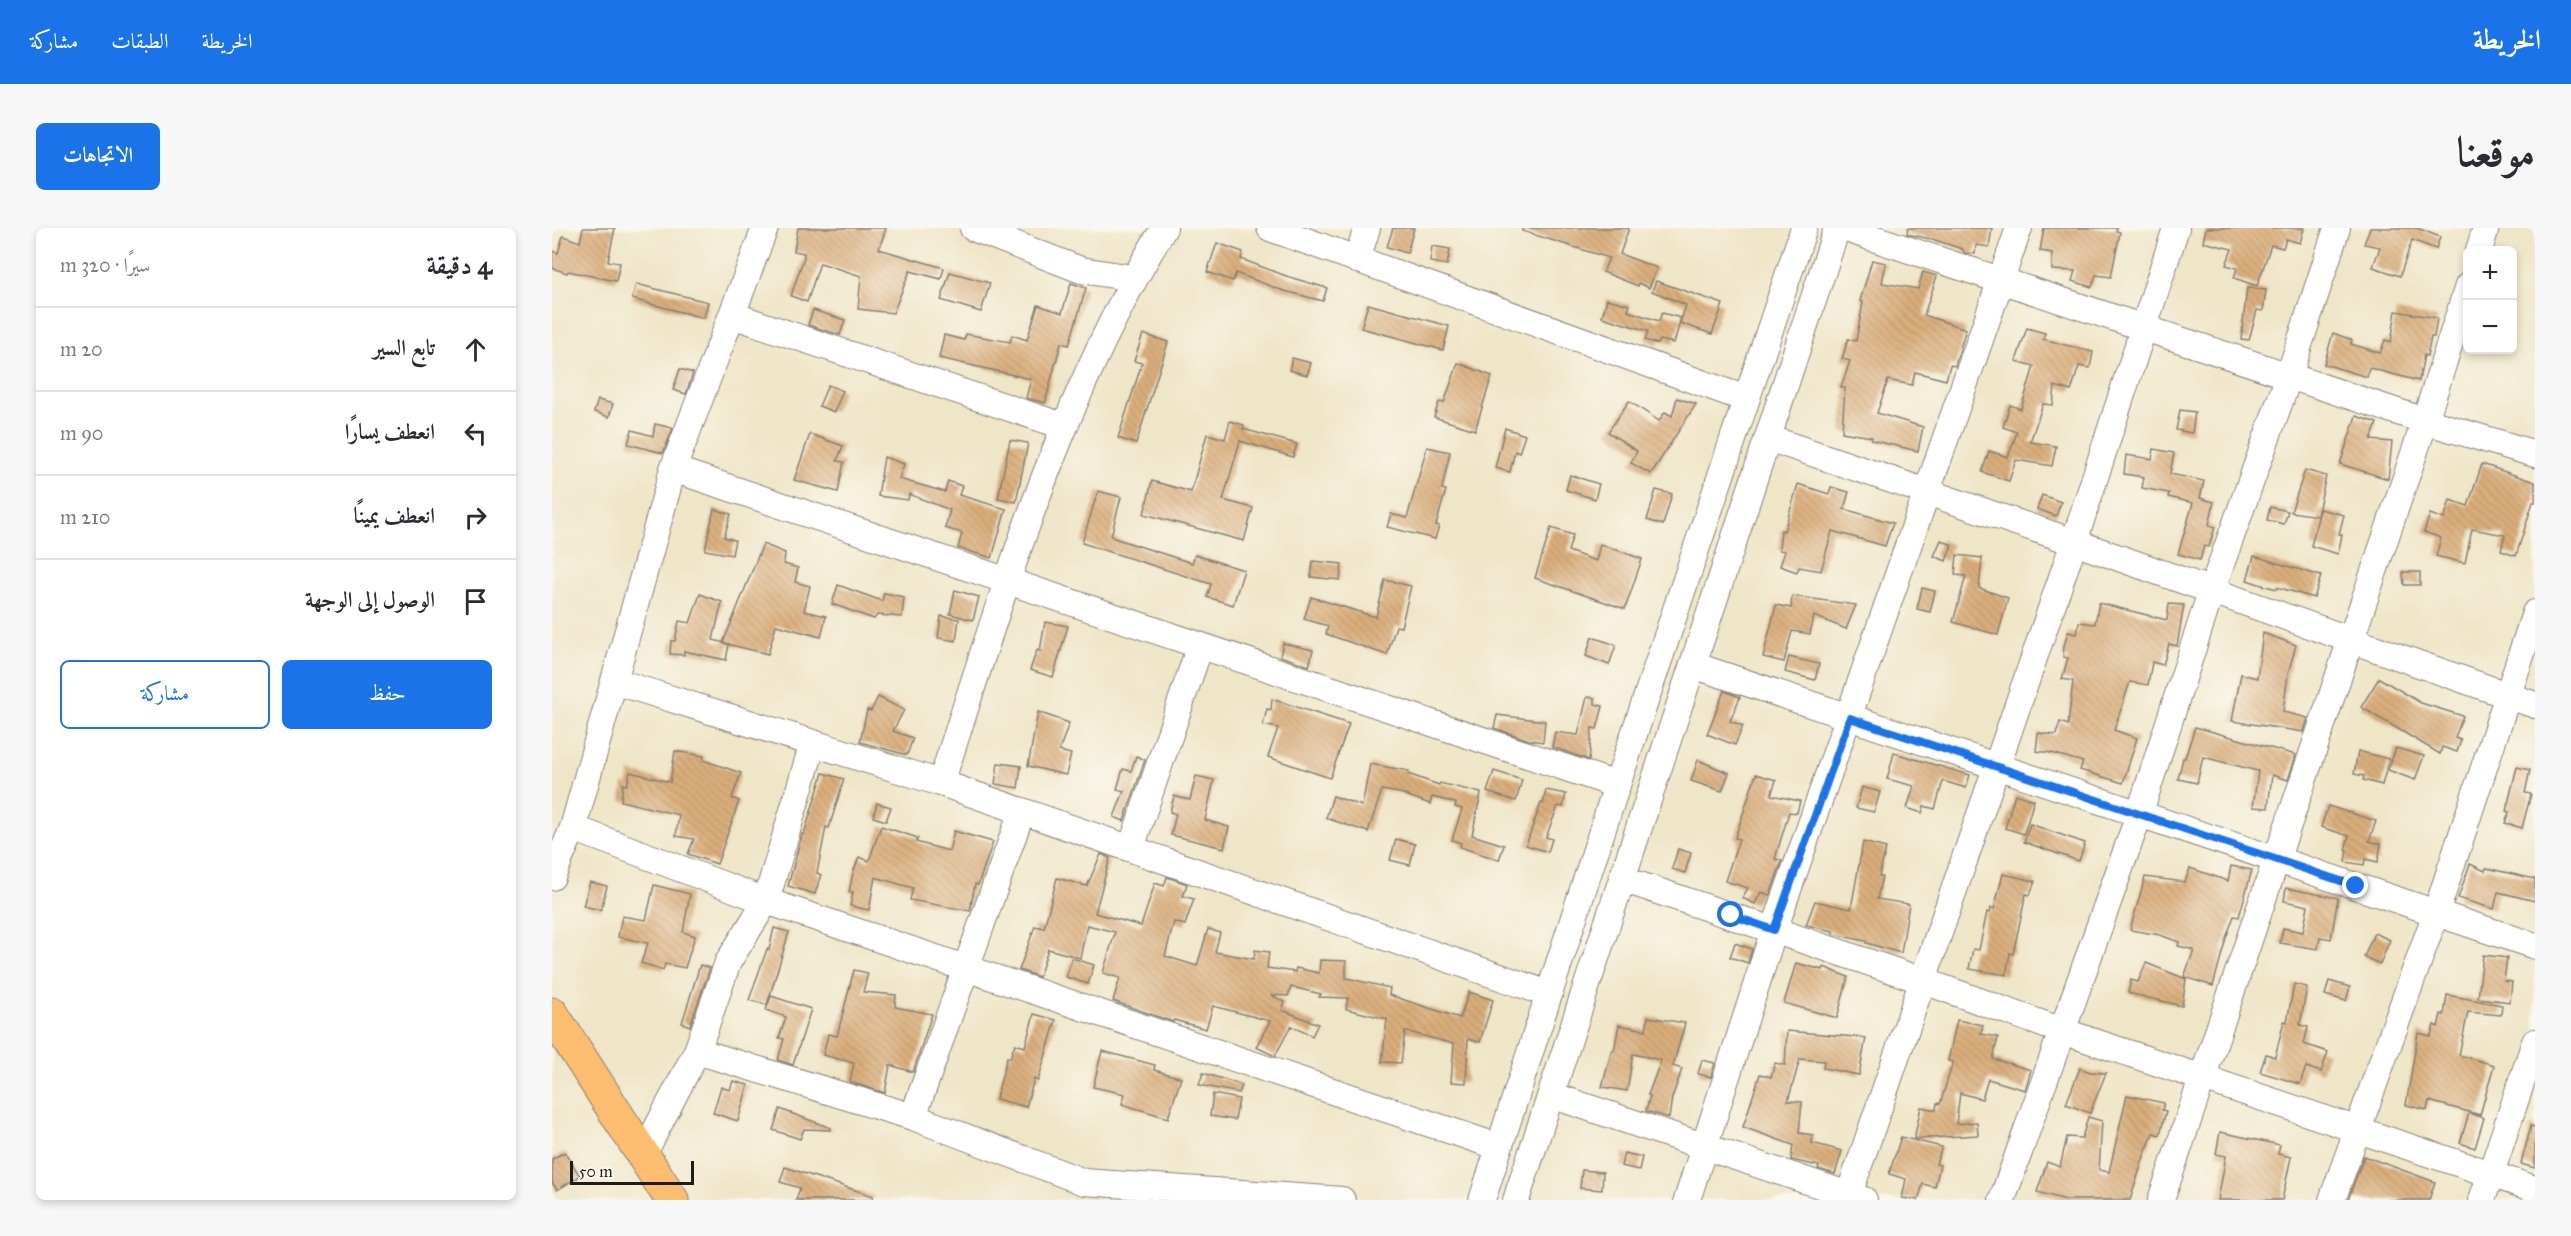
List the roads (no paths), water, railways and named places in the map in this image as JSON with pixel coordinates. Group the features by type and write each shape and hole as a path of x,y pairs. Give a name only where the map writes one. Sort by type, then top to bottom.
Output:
{"highway":[{"path":"552,1014 672,1200"}],"street":[{"path":"552,877 573,828 673,469 765,228"},
{"path":"973,228 1082,270 1133,278"},
{"path":"941,783 1007,581 1063,426 1133,278 1164,228"},
{"path":"1270,228 1746,399"},
{"path":"1356,260 1367,228"},
{"path":"1482,1200 1617,785 1804,228"},
{"path":"1516,1200 1837,228"},
{"path":"1843,228 2425,421 2535,454"},
{"path":"1687,1200 1774,930 1850,718 2019,228"},
{"path":"1551,1095 1853,1198 1921,980 2074,542 2176,228"},
{"path":"2002,1200 2139,815 2211,592 2289,376 2337,228"},
{"path":"2480,246 2486,228"},
{"path":"2161,1200 2425,421 2464,300"},
{"path":"732,315 1063,426"},
{"path":"1768,438 2074,542 2535,705"},
{"path":"673,469 1617,785"},
{"path":"2332,1200 2436,913 2535,613"},
{"path":"1131,848 1200,645"},
{"path":"1693,665 2535,946"},
{"path":"614,681 941,783 1549,994"},
{"path":"643,1155 697,1051 728,962 766,901 813,743"},
{"path":"913,1117 1022,811"},
{"path":"573,828 766,901 1499,1147"},
{"path":"1622,879 1921,980 2062,1031 2535,1189"},
{"path":"2482,1200 2535,1042"},
{"path":"697,1051 913,1117 1110,1192 1342,1200"}]}
